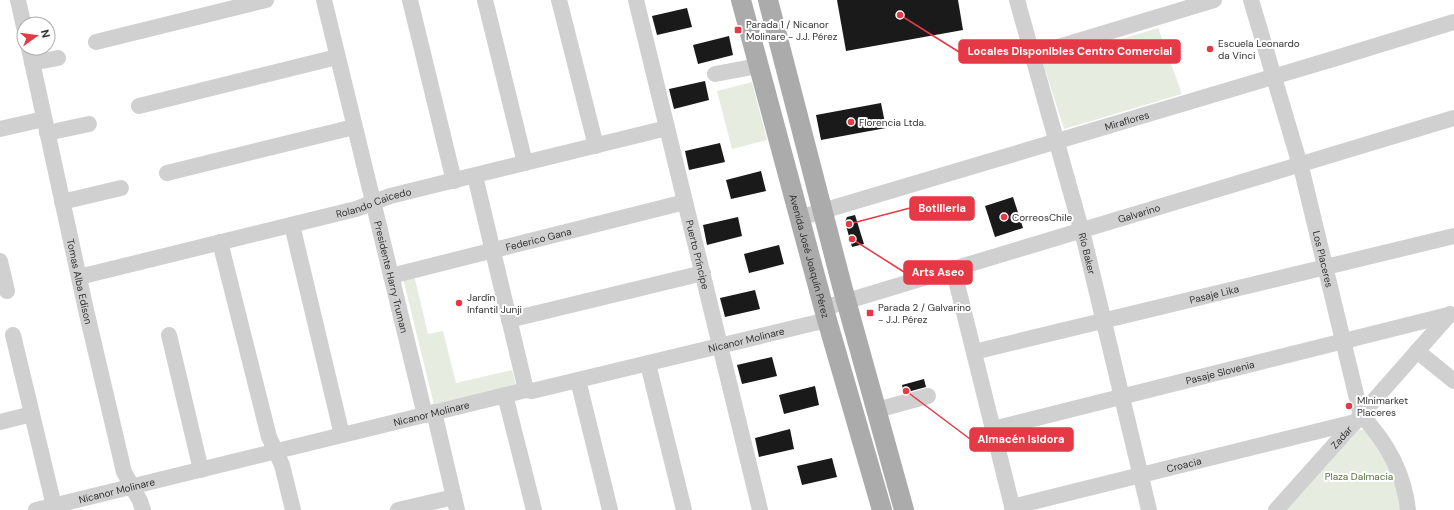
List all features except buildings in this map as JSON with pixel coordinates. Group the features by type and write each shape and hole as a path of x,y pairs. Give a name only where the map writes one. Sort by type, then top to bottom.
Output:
{"main road":[{"name":"Avenida José Joaquín Pérez","path":"741,0 825,314 882,510"},
{"path":"768,0 846,301 904,510"},
{"path":"768,102 793,96"}],"street":[{"path":"18,0 22,16"},
{"path":"96,42 266,0"},
{"name":"Presidente Harry Truman","path":"324,0 391,276 455,503"},
{"path":"410,0 454,181"},
{"path":"485,0 525,163"},
{"path":"559,0 596,146"},
{"name":"Puerto Príncipe","path":"636,0 760,510"},
{"name":"Río Baker","path":"1017,0 1081,230 1149,510"},
{"path":"1032,55 1214,0"},
{"name":"Los Placeres","path":"1251,0 1300,165 1343,342 1358,419 1382,439 1397,466 1405,489 1408,510"},
{"name":"Miraflores","path":"800,218 1454,22"},
{"path":"30,56 58,58"},
{"name":"Tomas Alba Edison","path":"30,56 124,472 140,501 143,510"},
{"path":"139,106 337,56"},
{"path":"715,74 758,66"},
{"name":"Galvarino","path":"825,314 846,301 1454,118"},
{"path":"0,128 89,124"},
{"path":"167,173 354,127"},
{"name":"Rolando Caicedo","path":"79,277 356,209 390,196 667,128"},
{"path":"475,176 526,390"},
{"path":"62,202 121,188"},
{"name":"Federico Gana","path":"391,276 685,202"},
{"path":"292,224 342,435"},
{"name":"Pasaje Lika","path":"974,352 1454,236"},
{"path":"220,242 269,437 282,465 293,510"},
{"path":"0,261 7,291"},
{"path":"953,268 1012,509"},
{"path":"510,320 703,273"},
{"name":"Pasaje Slovenia","path":"993,429 1343,342 1451,312"},
{"name":"Zadar","path":"1276,510 1451,312"},
{"name":"Nicanor Molinare","path":"36,510 55,508 132,486 505,395 526,390 532,391 648,364 720,346 825,314"},
{"path":"13,335 55,508"},
{"path":"169,335 201,470"},
{"path":"1417,351 1454,381"},
{"path":"648,364 684,510"},
{"path":"578,380 610,510"},
{"path":"505,395 534,510"},
{"path":"877,410 928,396"},
{"path":"0,422 32,414"},
{"name":"Croacia","path":"1012,509 1358,419"},
{"path":"398,510 455,503"}],"green space":[{"path":"1158,28 1182,94 1064,129 1043,63"},
{"path":"752,82 767,140 732,149 717,91"},
{"path":"414,275 428,334 443,331 456,383 512,370 516,385 434,405 403,278"},
{"name":"Plaza Dalmacia","path":"1357,429 1367,431 1383,450 1403,510 1285,510"}],"place":[{"name":"Locales Disponibles Centro Comercial","path":"900,15"},
{"name":"Parada 1 / Nicanor Molinare - J.J. Pérez","path":"738,30"},
{"name":"Escuela Leonardo da Vinci","path":"1210,49"},
{"name":"Florencia Ltda.","path":"851,122"},
{"name":"CorreosChile","path":"1004,217"},
{"name":"Botilleria","path":"849,224"},
{"name":"Arts Aseo","path":"852,239"},
{"name":"Jardín Infantil Junji","path":"459,303"},
{"name":"Parada 2 / Galvarino - J.J. Pérez","path":"870,313"},
{"name":"Almacén Isidora","path":"906,391"},
{"name":"MInimarket Placeres","path":"1349,406"}]}
